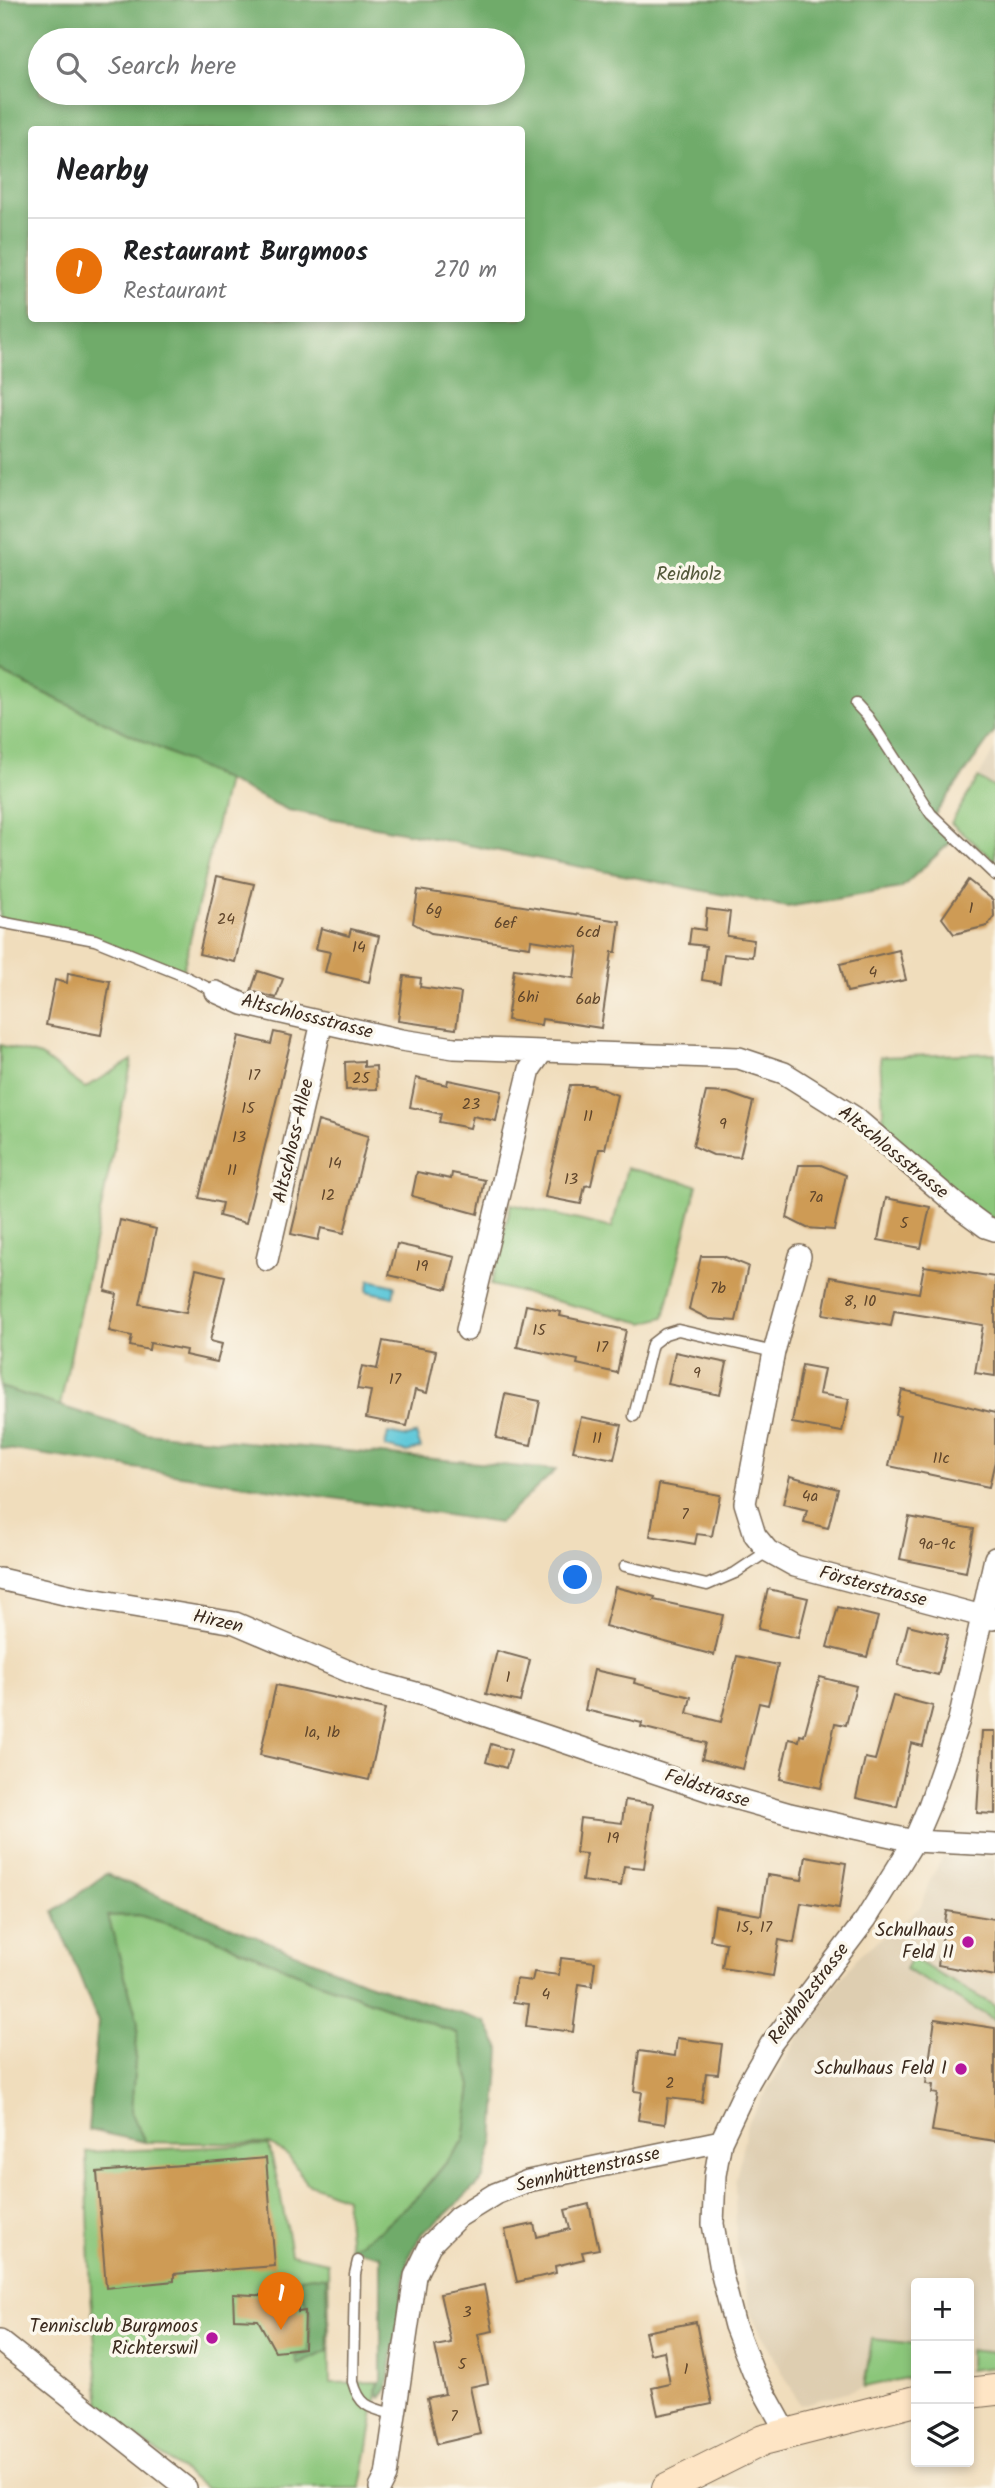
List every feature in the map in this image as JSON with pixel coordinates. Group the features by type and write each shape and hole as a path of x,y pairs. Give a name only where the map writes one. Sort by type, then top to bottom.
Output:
{"main road":[{"path":"974,2392 995,2390"},
{"path":"667,2488 752,2445 911,2402"},
{"path":"706,2488 764,2457 788,2435"}],"street":[{"name":"Altschlossstrasse","path":"216,992 243,1004 401,1040 454,1048 739,1058 784,1073 854,1117 963,1210 986,1227 995,1230"},
{"name":"Altschloss-Allee","path":"267,1259 321,1022"},
{"path":"467,1330 530,1069 542,1052"},
{"path":"768,1551 755,1535 745,1503 775,1352 800,1256"},
{"name":"Försterstrasse","path":"768,1551 795,1566 988,1618"},
{"name":"Reidholzstrasse","path":"788,2435 753,2372 735,2326 722,2275 713,2224 715,2175 721,2141 749,2082 771,2044 866,1919 914,1841 959,1720 988,1618 995,1558"},
{"name":"Hirzen","path":"0,1578 74,1596 235,1623 369,1680 427,1696"},
{"name":"Feldstrasse","path":"427,1696 716,1793 790,1814 914,1841 995,1845"},
{"name":"Sennhüttenstrasse","path":"380,2488 386,2476 415,2276 430,2245 458,2217 495,2194 528,2181 721,2141"},
{"path":"0,2341 186,2488"}],"lane":[{"path":"856,704 868,717 930,814 995,876"},
{"name":"Altschlossstrasse","path":"0,922 95,940 182,975 216,992"},
{"path":"634,1416 652,1344 665,1334 678,1330 775,1352"},
{"path":"625,1566 707,1585 735,1573 768,1551"},
{"path":"358,2261 355,2274 353,2382 357,2397 370,2408 393,2414"}],"shaded area":[{"path":"995,748 995,788 978,778"},
{"path":"943,1857 995,1858 995,2353 974,2351 974,2278 911,2278 911,2343 872,2339 864,2387 800,2405 752,2316 736,2248 735,2184 747,2124 812,2015 861,1953 921,1906 930,1880"}],"green space":[{"name":"Reidholz","path":"0,0 995,0 995,731 931,820 952,841 901,888 787,907 288,810 0,672"},
{"path":"0,672 227,780 182,975 95,940 0,922"},
{"path":"978,778 995,788 995,861 951,823"},
{"path":"0,1045 41,1056 85,1088 132,1060 60,1406 0,1387"},
{"path":"995,1053 995,1219 984,1216 884,1127 880,1057"},
{"path":"627,1168 697,1185 664,1317 644,1323 491,1285 511,1204 612,1228"},
{"path":"0,1387 146,1433 556,1470 499,1523 0,1448"},
{"path":"106,1874 364,1982 486,2022 500,2049 494,2141 483,2179 422,2233 408,2259 387,2389 380,2398 376,2390 381,2380 381,2256 350,2248 383,2228 423,2191 464,2141 471,2086 457,2033 313,1980 210,1936 138,1915 108,1916 138,2022 131,2112 145,2142 88,2130 98,2022 54,1912"},
{"path":"138,1915 210,1936 313,1980 457,2033 471,2086 464,2141 423,2191 383,2228 350,2248 345,2198 307,2183 288,2156 270,2144 145,2142 131,2112 138,2022 108,1916"},
{"path":"911,1958 995,2006 995,2020 905,1969"},
{"name":"Tennisclub Burgmoos Richterswil","path":"269,2145 291,2254 328,2262 330,2383 379,2382 361,2488 206,2488 100,2410 91,2294 86,2152"},
{"path":"326,2277 328,2351 298,2365 295,2356 309,2352 310,2309 299,2289 300,2278"},
{"path":"872,2339 911,2343 911,2377 864,2387"},
{"path":"974,2351 995,2353 995,2367 974,2369"}],"water":[{"path":"370,1280 395,1286 393,1297 367,1291"},
{"path":"388,1433 407,1437 416,1434 421,1448 407,1452 385,1447"}],"building":[{"path":"217,876 254,884 235,962 199,954"},
{"path":"968,880 993,900 994,916 987,926 954,934 942,918"},
{"path":"418,890 620,921 616,952 612,952 601,1028 542,1019 541,1025 507,1020 514,969 574,978 578,947 531,940 530,947 431,933 413,923"},
{"path":"707,909 730,912 727,936 754,940 752,957 724,954 720,983 702,980 706,946 689,944 691,928 705,930"},
{"path":"321,928 349,936 351,929 379,936 369,982 325,972 330,952 316,949"},
{"path":"899,950 906,980 847,992 840,964"},
{"path":"258,971 283,979 276,998 251,991"},
{"path":"68,973 110,981 101,1035 46,1025 55,980 67,983"},
{"path":"404,976 421,978 420,987 461,993 456,1029 398,1021"},
{"path":"274,1032 292,1036 246,1223 219,1216 222,1203 199,1198 239,1036 271,1044"},
{"path":"364,1061 364,1067 376,1066 377,1089 346,1090 345,1062"},
{"path":"416,1078 447,1085 448,1080 502,1091 496,1121 473,1116 470,1128 439,1122 441,1114 410,1107"},
{"path":"570,1085 592,1085 617,1095 605,1149 599,1149 591,1185 585,1186 581,1204 545,1197"},
{"path":"706,1092 728,1093 753,1102 740,1157 713,1155 693,1146"},
{"path":"318,1121 368,1136 344,1233 321,1228 318,1240 291,1234"},
{"path":"799,1165 821,1165 846,1175 834,1230 807,1228 787,1218"},
{"path":"417,1172 451,1179 452,1173 485,1180 478,1214 412,1196"},
{"path":"886,1198 930,1207 921,1248 878,1240"},
{"path":"120,1220 156,1229 140,1304 186,1313 196,1269 225,1276 210,1341 222,1344 217,1362 185,1355 186,1350 150,1343 149,1350 130,1346 132,1336 109,1331 117,1294 105,1291"},
{"path":"397,1244 455,1257 447,1289 389,1275"},
{"path":"701,1256 723,1256 748,1266 736,1321 709,1319 689,1309"},
{"path":"924,1266 995,1277 995,1376 975,1373 983,1325 894,1311 891,1326 823,1314 830,1277 919,1293"},
{"path":"526,1305 561,1312 560,1316 626,1330 617,1373 577,1364 578,1360 517,1347"},
{"path":"383,1341 436,1351 427,1393 415,1390 407,1426 366,1418 371,1391 357,1389 362,1366 377,1369"},
{"path":"675,1352 727,1363 720,1395 668,1384"},
{"path":"802,1365 824,1369 819,1394 849,1399 842,1432 792,1423"},
{"path":"902,1390 995,1413 995,1461 989,1487 889,1466 900,1416 896,1415"},
{"path":"505,1394 540,1401 531,1445 496,1438"},
{"path":"581,1417 622,1425 614,1459 573,1451"},
{"path":"790,1476 838,1489 828,1528 804,1522 807,1510 783,1504"},
{"path":"659,1484 720,1495 712,1536 697,1534 695,1544 650,1536"},
{"path":"909,1517 974,1529 966,1572 900,1559"},
{"path":"615,1587 655,1597 654,1600 723,1615 714,1655 605,1626"},
{"path":"768,1589 808,1598 798,1638 758,1629"},
{"path":"838,1607 878,1617 867,1657 827,1647"},
{"path":"908,1625 948,1635 938,1675 898,1665"},
{"path":"497,1651 530,1660 520,1702 486,1694"},
{"path":"737,1656 778,1665 768,1705 759,1703 743,1769 702,1759 706,1743 641,1727 642,1723 585,1710 594,1670 635,1679 634,1683 691,1697 687,1713 721,1722"},
{"path":"820,1677 856,1686 846,1725 835,1723 821,1788 780,1779 789,1739 799,1741 800,1735 804,1736"},
{"path":"276,1685 385,1709 369,1780 260,1755"},
{"path":"893,1696 933,1706 923,1746 911,1743 897,1807 856,1798 865,1758 875,1760"},
{"path":"982,1731 995,1731 995,1814 977,1813"},
{"path":"491,1744 511,1750 506,1768 486,1762"},
{"path":"625,1800 653,1804 644,1868 624,1866 621,1886 582,1881 586,1854 576,1853 580,1818 622,1823"},
{"path":"806,1856 846,1863 839,1909 801,1903 794,1943 779,1940 773,1976 722,1968 726,1943 710,1940 715,1907 761,1915 767,1875 802,1880"},
{"name":"Schulhaus Feld II","path":"947,1911 995,1919 995,1976 938,1965"},
{"path":"561,1958 595,1962 592,1986 579,1984 573,2032 526,2026 529,2004 513,2002 516,1979 532,1981 534,1972 559,1975"},
{"name":"Schulhaus Feld I","path":"935,2019 995,2028 995,2141 932,2131 938,2094 932,2093 933,2085 926,2084"},
{"path":"677,2038 722,2044 718,2074 706,2073 702,2102 668,2098 665,2124 638,2120 642,2092 634,2091 639,2051 675,2056"},
{"path":"266,2158 275,2266 174,2274 174,2281 106,2288 97,2172"},
{"path":"589,2204 599,2249 582,2252 584,2259 555,2266 556,2273 517,2282 505,2230 534,2224 537,2237 570,2229 565,2210"},
{"path":"484,2285 493,2331 478,2334 488,2383 470,2387 480,2434 437,2444 427,2398 445,2394 435,2346 451,2343 440,2294"},
{"path":"233,2294 298,2297 298,2312 305,2311 304,2348 275,2351 258,2320 234,2319"},
{"path":"696,2322 712,2404 658,2415 652,2388 670,2384 664,2351 650,2354 645,2332"}],"place":[{"name":"Schulhaus Feld II","path":"968,1942"},
{"name":"Schulhaus Feld I","path":"961,2069"},
{"name":"Restaurant Burgmoos","path":"281,2330"},
{"name":"Tennisclub Burgmoos Richterswil","path":"212,2338"}]}
